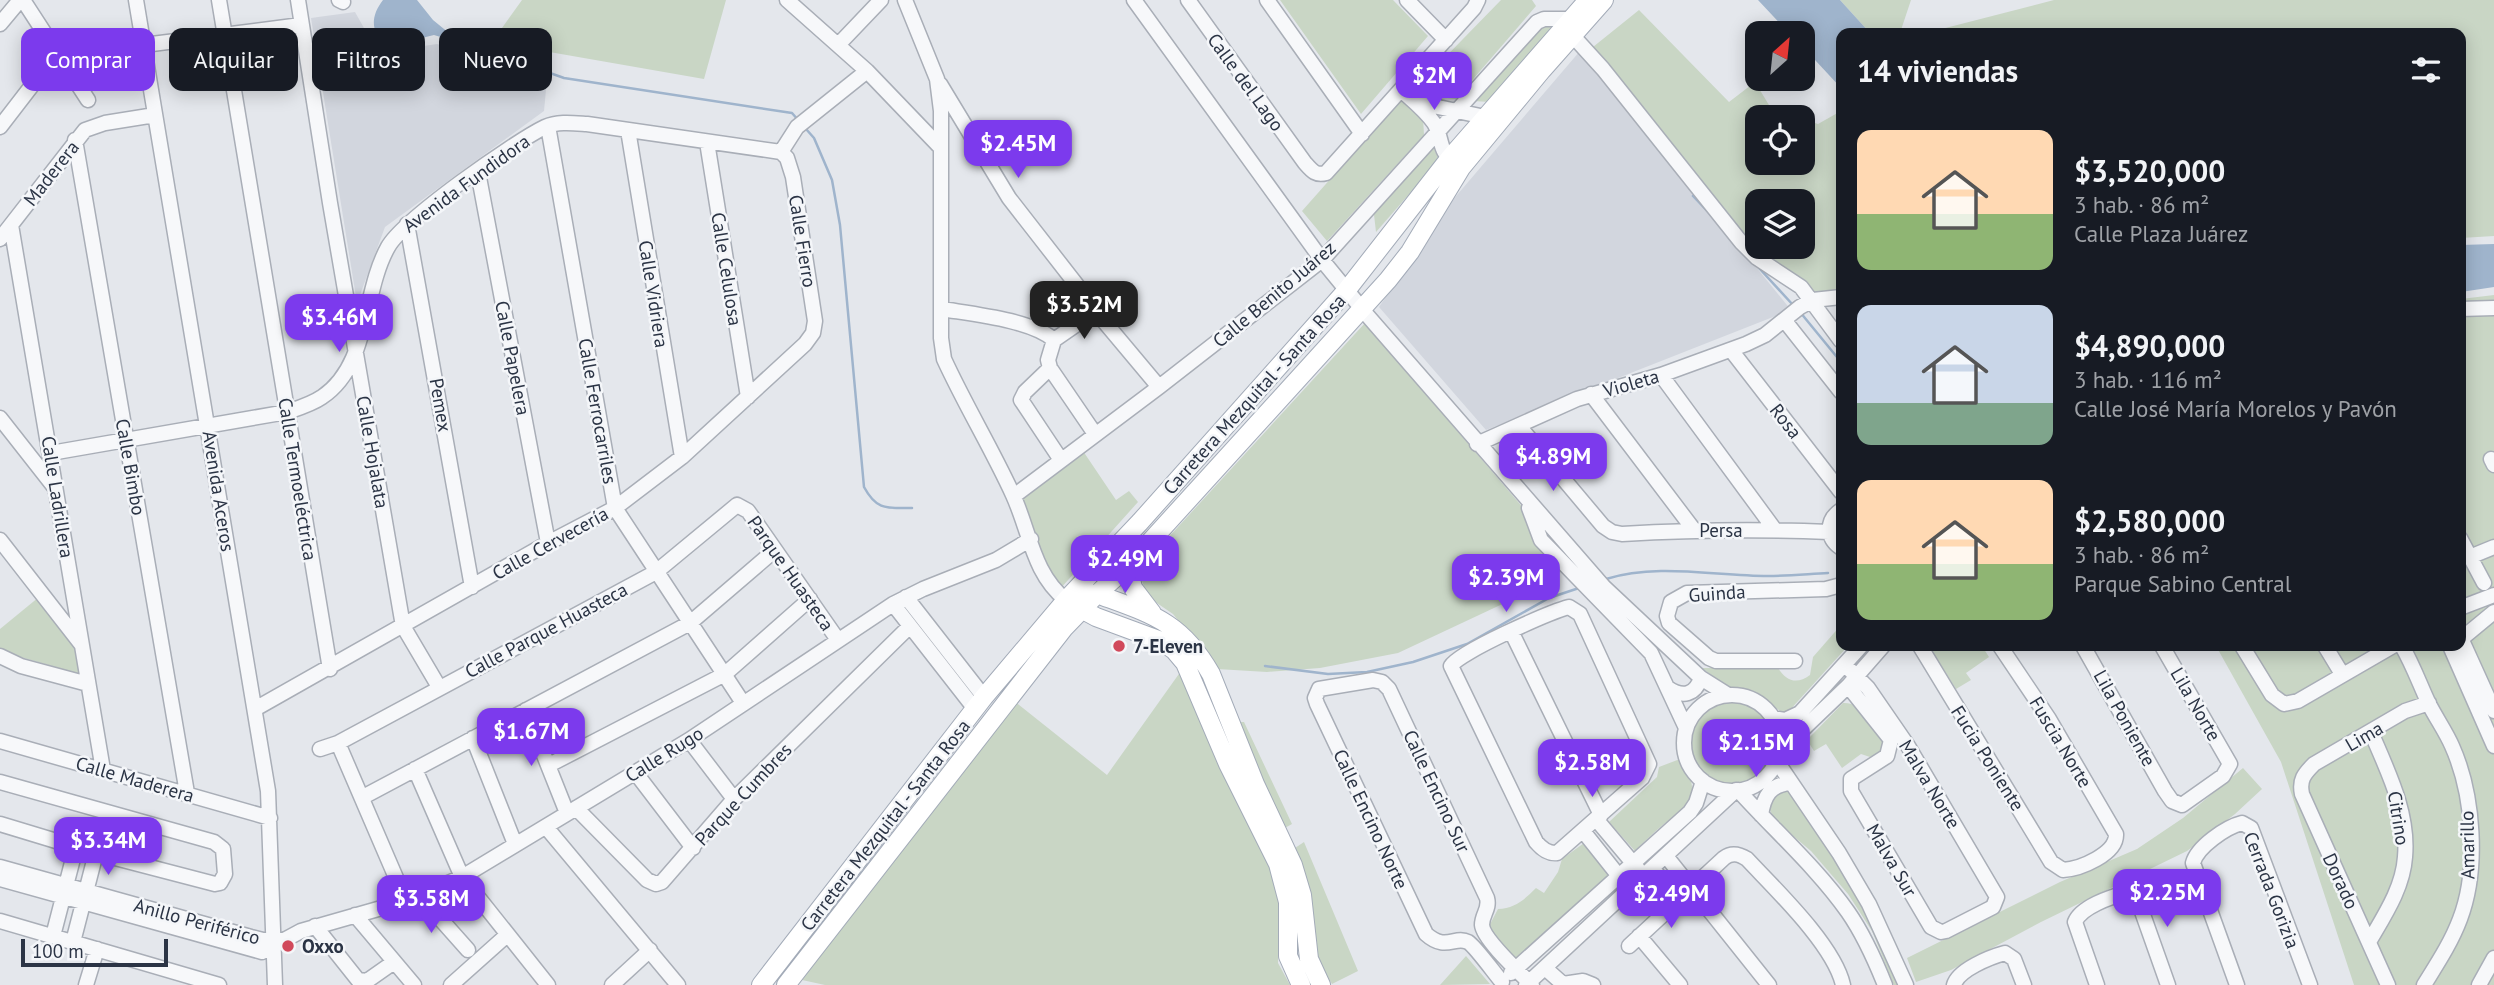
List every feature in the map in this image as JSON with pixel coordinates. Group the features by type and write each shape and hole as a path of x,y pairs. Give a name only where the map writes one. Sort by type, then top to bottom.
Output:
{"main road":[{"name":"Carretera Mezquital - Santa Rosa","path":"1572,27 1588,0"},
{"name":"Carretera Mezquital - Santa Rosa","path":"761,985 979,703 1073,601 1140,522 1355,300 1410,252 1461,168 1532,61 1604,0"},
{"name":"Carretera Mezquital - Santa Rosa","path":"1097,594 1128,566 1291,386 1313,347 1355,300 1449,159 1492,120"},
{"path":"1128,566 1133,588 1154,615"},
{"path":"1073,601 1097,594 1154,615 1174,627 1193,644 1211,674 1255,784 1293,865 1302,895 1309,960 1321,985"},
{"name":"Carretera Mezquital - Santa Rosa","path":"786,985 1030,669 1073,601"},
{"path":"1073,601 1117,625 1161,641 1174,650 1185,663 1228,764 1278,864 1288,902 1288,956 1301,985"}],"street":[{"path":"0,24 21,0 40,28"},
{"name":"Avenida Aceros","path":"136,0 141,28"},
{"name":"Calle Termoeléctrica","path":"219,0 224,28"},
{"name":"Calle Hojalata","path":"298,0 403,626 439,687"},
{"path":"787,0 867,71 940,147"},
{"path":"838,44 881,0"},
{"path":"905,0 937,79 1009,198 1083,293"},
{"path":"1134,0 1322,260 1526,499 1583,574 1643,642 1651,653 1686,728"},
{"name":"Calle del Lago","path":"1188,0 1305,163 1316,174 1326,173 1362,134"},
{"path":"1267,0 1362,134 1478,0"},
{"path":"1408,0 1446,40"},
{"name":"Calle Benito Juárez","path":"1014,496 1322,260 1537,22 1544,19 1572,27"},
{"path":"278,28 301,25"},
{"path":"1572,27 1741,242 1757,258 1801,287 1798,310 1836,382"},
{"path":"781,152 801,123 867,71"},
{"path":"937,79 941,111 941,338 944,359 1014,496 1042,574 1053,590 1073,601"},
{"path":"1405,86 1438,107 1492,120"},
{"path":"1405,86 1438,132 1444,153 1449,159"},
{"path":"0,127 28,91"},
{"path":"82,91 88,100"},
{"name":"Avenida Aceros","path":"151,91 271,818 277,942 275,985"},
{"name":"Calle Termoeléctrica","path":"234,91 330,668"},
{"name":"Maderera","path":"0,239 85,130 155,115"},
{"name":"Avenida Fundidora","path":"51,453 288,412 323,397 338,382 356,349 382,259 396,236 478,172 548,126 587,124 781,152"},
{"name":"Calle Ferrocarriles","path":"548,126 615,508 743,704"},
{"name":"Calle Vidriera","path":"628,130 682,457"},
{"name":"Calle Bimbo","path":"75,140 187,793"},
{"name":"Calle Celulosa","path":"707,142 748,397"},
{"name":"Calle Fierro","path":"781,152 793,177 815,321 813,333"},
{"name":"Calle Papelera","path":"478,172 548,543"},
{"name":"Calle Ladrillera","path":"11,225 103,770"},
{"name":"Pemex","path":"407,225 472,587"},
{"path":"1798,310 1836,299"},
{"path":"2466,309 2494,308"},
{"path":"942,309 996,318 1038,330 1054,340"},
{"path":"1798,310 1836,332"},
{"name":"Violeta","path":"1477,444 1591,394 1661,375 1731,350 1765,335 1798,310"},
{"path":"1095,434 1050,368 1049,352 1054,340 1093,313 1101,315 1159,387"},
{"name":"Calle Cervecería","path":"255,709 548,543 615,508 682,457 791,358 813,333"},
{"name":"Rosa","path":"1731,350 1836,486"},
{"path":"1050,368 1025,392 1021,400 1061,460"},
{"path":"1661,375 1775,530"},
{"path":"1591,394 1694,530"},
{"path":"0,418 56,489"},
{"name":"Persa","path":"1519,426 1603,526 1612,532 1829,532"},
{"name":"Calle Parque Huasteca","path":"320,749 338,743 656,572 731,508 737,505 744,507"},
{"name":"Parque Huasteca","path":"744,507 838,640"},
{"path":"1836,514 1832,517 1829,532 1836,544"},
{"name":"Calle Rugo","path":"277,942 315,926 406,901 462,877 689,740 900,600 996,560 1031,539"},
{"path":"0,540 82,645"},
{"path":"2466,547 2484,583"},
{"path":"2472,556 2494,547"},
{"path":"363,797 690,623 775,550"},
{"name":"Guinda","path":"1794,662 1716,661 1709,658 1669,622 1667,616 1671,602 1687,593 1826,589 1836,586"},
{"path":"1598,591 1701,678 1728,695"},
{"path":"2466,606 2494,595"},
{"path":"549,765 725,674 810,599"},
{"path":"900,600 910,626 954,670"},
{"path":"900,600 979,703"},
{"path":"2466,634 2489,615 2479,603"},
{"path":"1564,608 1574,608 1580,614 1647,758 1648,770 1643,778 1557,853 1547,852 1535,842 1452,670 1453,663 1458,658 1511,631 1564,608"},
{"name":"Parque Cumbres","path":"572,810 647,880 656,884 662,882 734,799 910,626"},
{"path":"1511,631 1599,817 1632,862 1648,872 1678,900"},
{"path":"1772,718 1785,720 1800,713 1857,651"},
{"path":"1516,968 1529,984 1737,790 1761,780 1777,757 1879,651"},
{"name":"Fucia Poniente","path":"1923,651 2052,862 2059,868 2068,870 2111,849 2117,839"},
{"name":"Fuscia Norte","path":"2003,651 2049,719 2117,839"},
{"name":"Lila Poniente","path":"2087,651 2165,791 2177,804 2189,802 2227,772 2230,762"},
{"name":"Lila Norte","path":"2165,651 2230,762"},
{"path":"2245,651 2272,695 2284,704 2298,701 2384,651"},
{"path":"2328,651 2342,674"},
{"name":"Amarillo","path":"2404,651 2453,747 2462,775 2471,821 2472,860 2460,919 2445,951 2424,985"},
{"path":"2459,651 2494,746"},
{"path":"2461,651 2494,711"},
{"path":"0,656 21,666 88,684"},
{"path":"1845,665 1852,681"},
{"path":"1668,688 1678,694 1688,694 1696,689 1701,678"},
{"name":"Calle Encino Sur","path":"1315,698 1316,692 1322,687 1373,680 1385,684 1487,898 1488,909 1482,920 1484,933 1516,968"},
{"name":"Malva Norte","path":"1852,681 1889,737 1891,746 1887,756"},
{"name":"Malva Norte","path":"1852,681 1908,746 1997,897 1993,907 1941,932"},
{"path":"1885,985 1865,939 1828,886 1737,790 1715,788 1692,769 1685,754 1686,728 1695,711 1704,703 1728,695 1741,696 1754,700 1772,718 1778,732 1777,757 1790,783 1839,853 1869,904 1906,985"},
{"name":"Calle Encino Norte","path":"1315,698 1422,926 1431,938 1442,943 1461,941 1470,944 1500,983"},
{"name":"Lima","path":"2303,775 2314,764 2405,711 2429,703"},
{"path":"526,710 572,810"},
{"name":"Citrino","path":"2369,942 2390,908 2405,858 2402,818 2393,782 2371,732"},
{"path":"473,737 514,844"},
{"path":"689,740 734,799"},
{"name":"Calle Maderera","path":"0,741 271,818"},
{"path":"338,743 406,901"},
{"path":"1887,756 1908,746"},
{"name":"Malva Sur","path":"1887,756 1854,777 1850,782 1851,791 1931,927 1941,932"},
{"path":"415,769 462,877 548,985"},
{"path":"635,772 693,848"},
{"name":"Dorado","path":"2303,775 2300,785 2302,794 2388,985"},
{"path":"1500,983 1690,811 1696,803 1703,780"},
{"path":"0,782 214,842 223,849 225,874 220,883 215,884 96,853 73,942"},
{"path":"1760,815 1769,790 1790,783"},
{"name":"Cerrada Gorizia","path":"2237,985 2193,863 2200,850 2233,826 2242,823 2251,828 2309,985"},
{"path":"0,824 76,847 53,936"},
{"path":"546,827 678,985"},
{"path":"1583,831 1618,875"},
{"path":"1680,985 1634,941 1729,854 1740,855 1807,925 1825,949 1843,985"},
{"path":"1666,856 1769,985"},
{"name":"Anillo Periférico","path":"0,867 64,891 213,932 277,942"},
{"name":"Anillo Periférico","path":"0,879 64,891"},
{"path":"2097,985 2075,922 2086,910 2126,893 2132,895 2140,906 2168,985"},
{"path":"420,896 468,950"},
{"path":"355,915 414,985"},
{"path":"0,921 219,985"},
{"path":"315,926 358,980 367,981 394,962"},
{"path":"451,985 508,935"},
{"path":"86,985 97,949"},
{"path":"612,985 650,950"},
{"path":"1954,985 1956,978 1962,973 2005,953 2014,959 2024,985"},
{"path":"2479,985 2494,958"},
{"path":"1545,968 1563,984 1583,981 1593,985"}],"shaded area":[{"path":"355,12 364,28 313,28 311,18"},
{"path":"437,44 439,91 546,91 544,111 385,227 357,303 323,91 425,91 425,46"},
{"path":"1580,51 1745,254 1745,259 1749,259 1791,310 1486,430 1379,307 1451,202"}],"green space":[{"path":"522,0 726,0 704,79 552,52 552,28 502,28"},
{"path":"1280,0 1393,0 1428,36 1361,114"},
{"path":"1501,0 1532,0 1536,6 1456,99 1439,97 1423,80"},
{"path":"1840,0 1911,0 1902,28 1865,28"},
{"path":"2054,0 2494,0 2494,236 2466,238 2466,28 1945,28"},
{"path":"1639,10 1729,102 1745,90 1760,91 1769,105 1745,105 1745,175 1815,175 1815,123 1818,124 1836,114 1836,292 1816,294 1768,259 1815,259 1815,189 1745,189 1745,234 1593,47"},
{"path":"1541,22 1556,25 1490,102 1473,101"},
{"path":"1402,98 1423,117 1424,135 1327,241 1302,211"},
{"path":"1432,144 1439,160 1376,232 1373,206"},
{"path":"2494,295 2494,985 2354,985 2281,762 2219,651 2466,651 2466,298"},
{"path":"1365,323 1525,510 1562,571 1511,600 1398,653 1320,668 1267,672 1217,669 1173,614 1148,597 1139,573 1144,564"},
{"path":"1083,451 1116,500 1129,491 1138,502 1060,589 1045,566 1021,498"},
{"path":"39,597 77,644 80,674 3,652 0,648 0,629"},
{"path":"1836,631 1836,651 1843,651 1789,711 1782,712 1751,692 1727,687 1702,668 1778,668 1788,679 1796,681 1810,675 1813,657"},
{"path":"1932,651 1985,651 1989,657 1966,673 1971,680 1956,689"},
{"path":"1181,671 1279,889 1278,963 1290,985 825,985 802,980 1013,700 1107,775"},
{"path":"1732,702 1755,709 1767,721 1774,744 1767,767 1755,779 1732,786 1709,779 1697,767 1690,744 1697,721 1709,709"},
{"path":"1843,703 1857,706 1869,716 1884,743 1880,752 1870,757 1861,754 1842,768 1826,744 1814,751 1807,740"},
{"path":"1237,722 1244,722 1292,824 1283,829"},
{"path":"1680,759 1691,781 1688,803 1635,851 1609,822 1657,777 1659,767"},
{"path":"2243,768 2262,789 2187,851 2041,922 1951,970 1916,982 1907,958 2060,882 2137,849 2183,818"},
{"path":"1777,791 1787,791 1795,795 1874,919 1903,985 1894,985 1872,931 1848,894 1811,851 1774,820 1768,805"},
{"path":"1304,842 1358,971 1332,984 1317,952 1301,865 1295,848"},
{"path":"1584,843 1610,876 1516,961 1488,928 1498,909 1519,903 1536,888 1544,893 1558,872 1562,859"},
{"path":"1466,956 1490,984 1440,985"}],"water":[{"path":"383,0 417,0 443,28 439,28 439,36 425,37 425,28 375,28 376,12"},
{"path":"1758,0 1840,0 1865,28 1836,28 1836,83 1815,60 1815,21 1778,21"},
{"path":"2494,244 2494,287 2466,291 2466,245"}],"waterway":[{"path":"552,74 564,78 792,113 799,121"},
{"path":"806,129 814,138 832,180 840,225 864,487 878,504 912,508"},
{"path":"1693,196 1712,216"},
{"path":"1759,268 1793,305"},
{"path":"1800,312 1836,356"},
{"path":"1606,579 1626,574 1666,571 1768,576 1828,573"},
{"path":"1265,666 1328,674 1367,672 1413,662 1467,644 1549,598 1579,588"}],"place":[{"name":"7-Eleven","path":"1119,646"},
{"name":"Oxxo","path":"288,946"}]}
